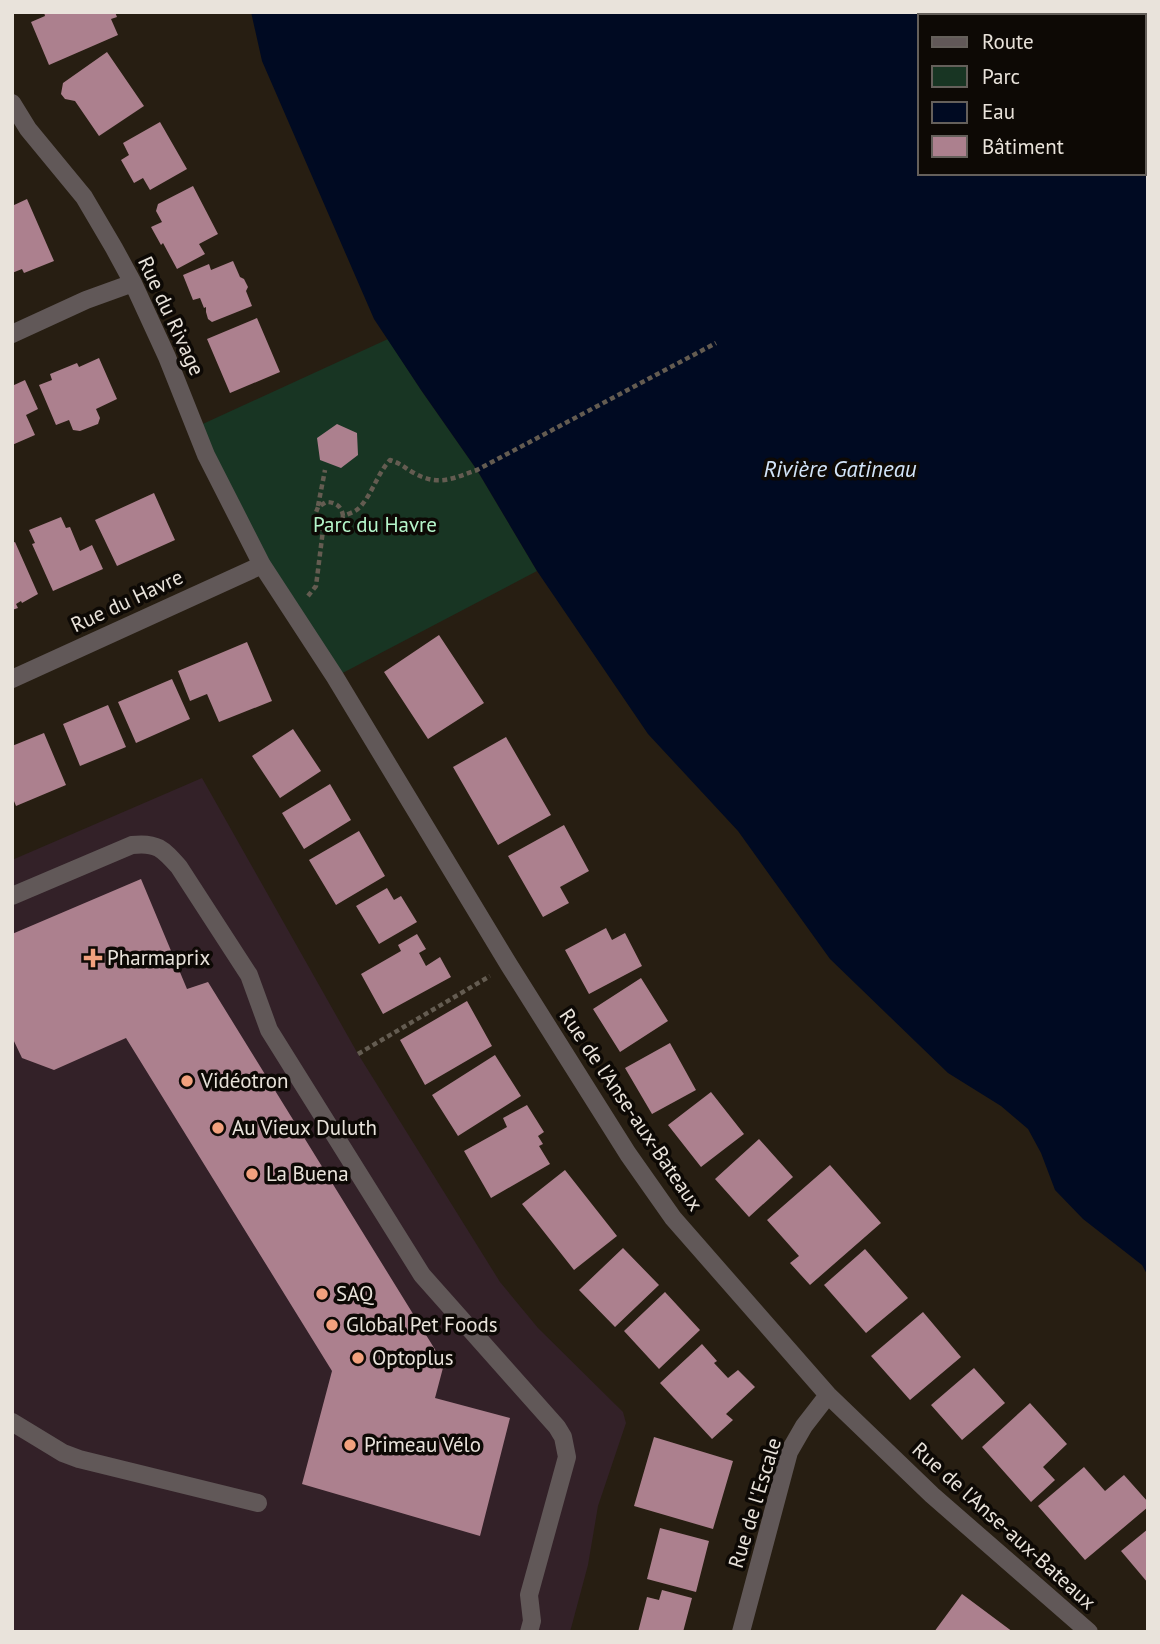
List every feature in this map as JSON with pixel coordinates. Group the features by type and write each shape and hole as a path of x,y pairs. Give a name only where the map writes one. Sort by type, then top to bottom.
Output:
{"street":[{"name":"Rue du Rivage","path":"12,103 84,197 133,283 167,356 202,446 262,565"},
{"path":"12,334 86,300 133,283"},
{"name":"Rue de l'Anse-aux-Bateaux","path":"262,565 348,699 509,965 628,1154 673,1218 828,1395 932,1495 1089,1632"},
{"name":"Rue du Havre","path":"12,680 262,565"},
{"path":"12,896 132,845 156,846 165,851 179,867 248,975 268,1030 422,1275 563,1437 567,1457 528,1595 532,1621 529,1632"},
{"name":"Rue de l'Escale","path":"741,1632 789,1452 804,1426 828,1395"},
{"path":"12,1422 79,1460 258,1503"}],"path":[{"path":"343,516 358,510 390,460 400,463 414,473 443,482 477,470 716,343"},
{"path":"318,507 331,502 341,508 341,525 328,531 323,530 314,518 325,470"},
{"path":"294,613 316,586 323,530"},
{"path":"358,1054 509,965"}],"shaded area":[{"path":"202,778 358,1054 500,1282 538,1328 623,1412 626,1423 598,1506 588,1565 570,1632 12,1632 12,860"}],"green space":[{"name":"Parc du Havre","path":"388,339 477,470 537,571 335,677 194,428"}],"water":[{"name":"Rivière Gatineau","path":"251,12 1148,12 1148,1276 1142,1265 1083,1219 1055,1190 1041,1153 1028,1129 1001,1106 948,1073 830,959 738,831 648,734 537,571 477,470 374,319 262,61"}],"building":[{"path":"44,12 115,12 117,17 111,19 118,35 49,65 31,22 45,16"},
{"path":"107,52 144,106 99,136 75,101 65,99 61,94 63,83"},
{"path":"160,122 187,169 150,190 143,178 134,183 121,160 129,155 123,143"},
{"path":"193,186 218,234 199,244 205,254 177,269 151,227 162,222 156,211 158,204"},
{"path":"27,199 54,261 24,273 22,269 12,273 12,206"},
{"path":"233,261 248,287 246,291 252,306 212,322 208,319 206,307 204,308 200,298 193,300 183,275 209,264 211,270"},
{"path":"257,318 280,372 230,393 207,339"},
{"path":"99,358 117,399 96,409 100,418 98,424 80,431 73,430 69,420 56,425 39,385 52,380 50,374 77,363 79,367"},
{"path":"25,380 38,409 26,415 35,435 12,445 12,386"},
{"path":"337,424 357,433 358,455 341,468 320,460 317,438"},
{"path":"154,493 175,540 117,566 95,520"},
{"path":"61,517 66,528 70,527 80,551 92,545 103,569 53,591 32,544 35,543 29,530"},
{"path":"15,542 38,594 16,604 18,608 12,610 12,543"},
{"path":"439,635 484,703 428,739 384,672"},
{"path":"247,642 272,701 219,722 207,694 190,701 178,671"},
{"path":"172,679 190,719 136,743 118,702"},
{"path":"108,705 126,747 80,766 63,724"},
{"path":"293,729 321,771 280,798 252,756"},
{"path":"44,733 66,785 16,806 12,796 12,746"},
{"path":"506,737 551,815 498,845 453,767"},
{"path":"330,784 351,820 304,849 282,813"},
{"path":"564,825 589,871 560,887 569,903 543,917 508,856"},
{"path":"359,831 385,876 336,905 309,860"},
{"path":"141,879 187,989 208,982 444,1364 435,1398 510,1418 480,1536 302,1484 332,1371 126,1038 54,1070 22,1058 12,1037 12,934"},
{"path":"387,888 394,900 401,896 417,922 379,944 356,906"},
{"path":"606,928 612,940 625,933 642,966 589,994 565,950"},
{"path":"417,934 426,949 419,953 426,966 440,957 451,977 383,1014 361,974 401,951 398,945"},
{"path":"641,978 668,1021 620,1052 593,1009"},
{"path":"467,1001 492,1046 425,1085 400,1040"},
{"path":"670,1043 696,1090 652,1114 625,1068"},
{"path":"495,1055 521,1096 458,1136 432,1095"},
{"path":"711,1092 744,1134 701,1167 668,1125"},
{"path":"527,1105 544,1132 538,1136 543,1144 539,1146 550,1164 491,1198 464,1151 507,1127 503,1118"},
{"path":"759,1139 793,1177 749,1217 715,1179"},
{"path":"830,1165 881,1223 810,1285 790,1263 799,1256 767,1220"},
{"path":"565,1170 617,1236 574,1270 522,1204"},
{"path":"623,1248 659,1285 615,1327 579,1290"},
{"path":"865,1249 908,1298 866,1333 824,1285"},
{"path":"665,1292 700,1330 659,1369 624,1331"},
{"path":"923,1312 961,1357 910,1400 871,1356"},
{"path":"702,1344 728,1378 738,1370 755,1387 726,1414 733,1420 712,1439 660,1383"},
{"path":"974,1368 1005,1403 962,1440 931,1405"},
{"path":"1030,1403 1067,1444 1043,1467 1055,1480 1031,1502 982,1447"},
{"path":"654,1437 733,1461 713,1529 634,1506"},
{"path":"1084,1467 1105,1491 1124,1475 1148,1502 1148,1507 1085,1560 1038,1506"},
{"path":"660,1528 709,1541 696,1592 647,1579"},
{"path":"1148,1529 1148,1583 1121,1551"},
{"path":"662,1590 692,1598 683,1632 638,1632 647,1597 659,1600"},
{"path":"962,1594 1013,1632 934,1632"}],"place":[{"name":"Pharmaprix","path":"93,958"},
{"name":"Vidéotron","path":"187,1081"},
{"name":"Au Vieux Duluth","path":"218,1128"},
{"name":"La Buena","path":"252,1174"},
{"name":"SAQ","path":"322,1294"},
{"name":"Global Pet Foods","path":"332,1325"},
{"name":"Optoplus","path":"358,1358"},
{"name":"Primeau Vélo","path":"350,1445"}]}
